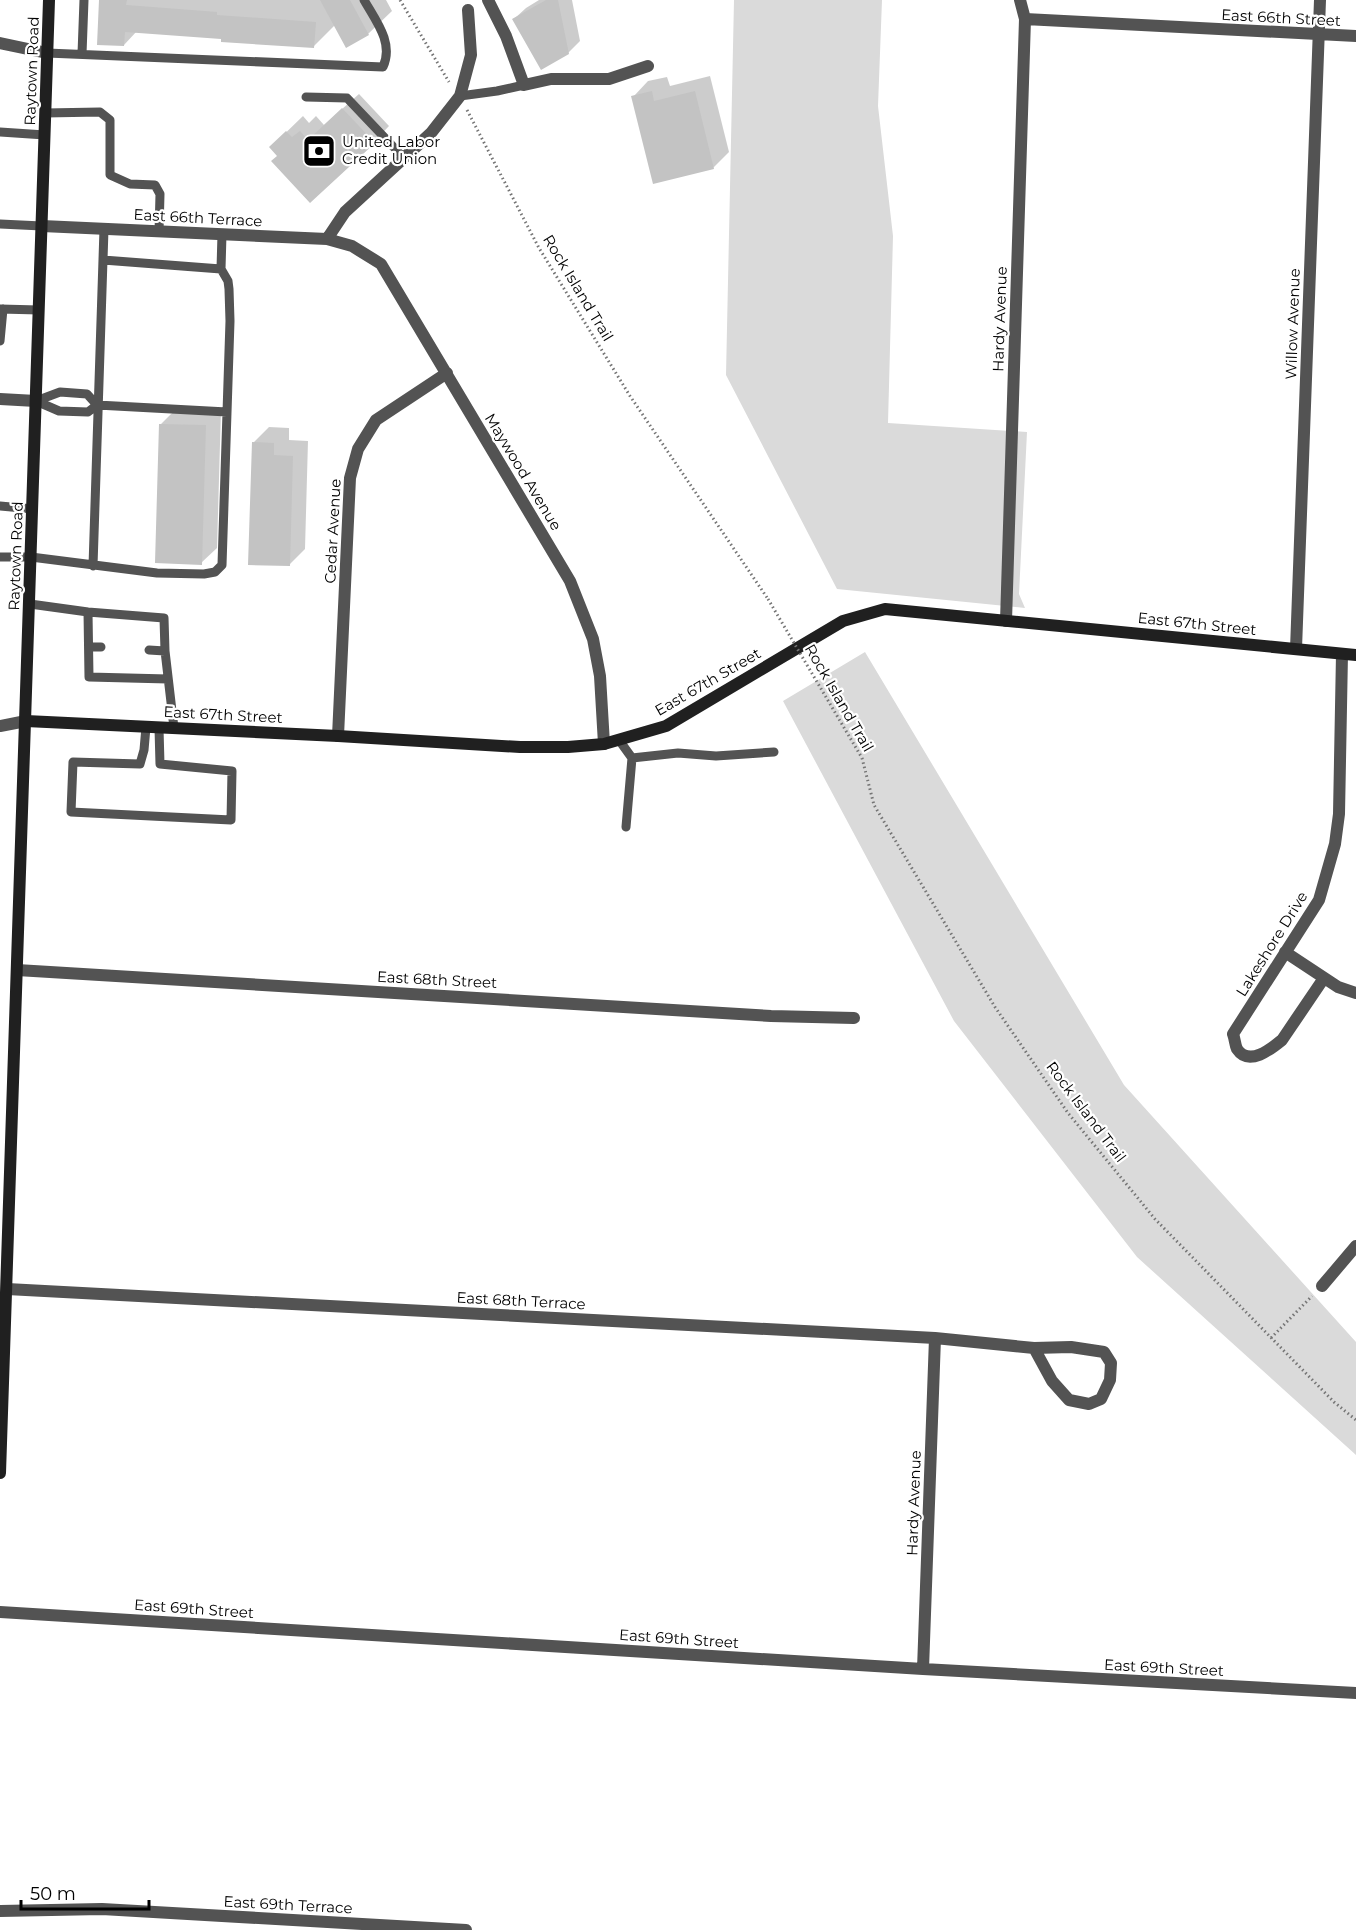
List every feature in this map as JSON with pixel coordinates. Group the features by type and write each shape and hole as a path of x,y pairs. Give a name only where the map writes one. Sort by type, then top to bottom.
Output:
{"main road":[{"name":"Raytown Road","path":"0,1473 2,1347 7,1289 49,0"},
{"name":"East 67th Street","path":"26,721 520,747 604,744 666,726 843,621 885,609 1356,655"}],"street":[{"path":"489,0 506,36 524,85 551,79 609,79 648,66"},
{"name":"Hardy Avenue","path":"1006,621 1025,19 1020,0"},
{"name":"Willow Avenue","path":"1296,649 1320,0"},
{"path":"327,239 345,212 431,133 460,97 471,55 468,10"},
{"name":"East 66th Street","path":"1025,19 1356,36"},
{"path":"0,43 47,53"},
{"name":"East 66th Terrace","path":"42,226 327,239 352,246"},
{"name":"Maywood Avenue","path":"352,246 381,264 570,581 593,639 600,676 604,744"},
{"name":"Cedar Avenue","path":"338,736 350,478 358,449 376,420 447,373"},
{"path":"0,399 36,401"},
{"name":"Lakeshore Drive","path":"1324,978 1281,1040 1259,1056 1252,1057 1236,1048 1233,1034 1319,900 1335,844 1339,814 1342,654"},
{"path":"0,726 26,721"},
{"path":"1285,952 1338,987 1356,993"},
{"name":"East 68th Street","path":"17,970 771,1016 854,1018"},
{"path":"1322,1286 1356,1246"},
{"name":"East 68th Terrace","path":"7,1289 935,1338 1034,1348 1071,1347 1104,1352 1111,1363 1110,1380 1101,1399 1089,1404 1069,1400 1052,1381 1034,1348"},
{"name":"Hardy Avenue","path":"923,1669 935,1338"},
{"name":"East 69th Street","path":"0,1612 923,1669 1356,1693"},
{"name":"East 69th Terrace","path":"0,1911 102,1909 466,1930"}],"lane":[{"path":"82,54 84,0"},
{"path":"47,53 383,67 389,56 384,35 364,0"},
{"path":"460,97 524,85"},
{"path":"306,97 346,98 404,158"},
{"path":"45,113 100,112 110,120 111,175 130,184 155,185 160,194 159,232"},
{"path":"0,132 45,135"},
{"path":"0,224 42,226"},
{"path":"93,566 104,229"},
{"path":"0,556 31,557 157,573 204,574 215,572 222,565 229,289 228,281 221,269 222,234"},
{"path":"102,260 221,269"},
{"path":"0,341 1,309 39,310"},
{"path":"36,401 60,392 87,393 97,405"},
{"path":"36,401 59,411 88,412 97,405 227,412"},
{"path":"0,506 33,508"},
{"path":"30,604 88,612 164,618 165,651 174,728"},
{"path":"88,612 89,677 168,679"},
{"path":"88,647 101,647"},
{"path":"149,650 165,651"},
{"path":"146,727 140,764 73,762 71,812 231,820 232,771 160,764 159,728"},
{"path":"619,740 632,758 626,827"},
{"path":"632,758 678,753 716,756 774,752"}],"path":[{"name":"Rock Island Trail","path":"400,0 460,97 539,248 624,386 768,599 862,758 874,805 995,1007 1068,1113 1155,1219 1334,1402 1356,1420"},
{"path":"1271,1338 1322,1286"}],"shaded area":[{"path":"734,0 882,0 878,106 893,236 888,423 1027,432 1019,594 1025,608 837,589 726,375"},
{"path":"865,652 1124,1085 1356,1342 1356,1455 1137,1257 954,1021 783,701"}],"building":[{"path":"99,0 127,0 126,5 217,12 217,15 316,22 314,48 221,42 221,39 125,32 124,46 97,45"},
{"path":"320,0 350,0 369,35 346,48"},
{"path":"546,0 558,0 569,54 541,70 512,19"},
{"path":"652,91 654,101 695,91 714,169 653,184 631,96"},
{"name":"United Labor Credit Union","path":"342,108 375,143 310,203 271,161 277,156 269,147 286,131 292,137 300,131 308,140"},
{"path":"159,424 206,425 202,565 155,563"},
{"path":"252,442 274,443 274,455 293,456 290,566 248,565"}],"place":[{"name":"United Labor Credit Union","path":"319,151"}]}
